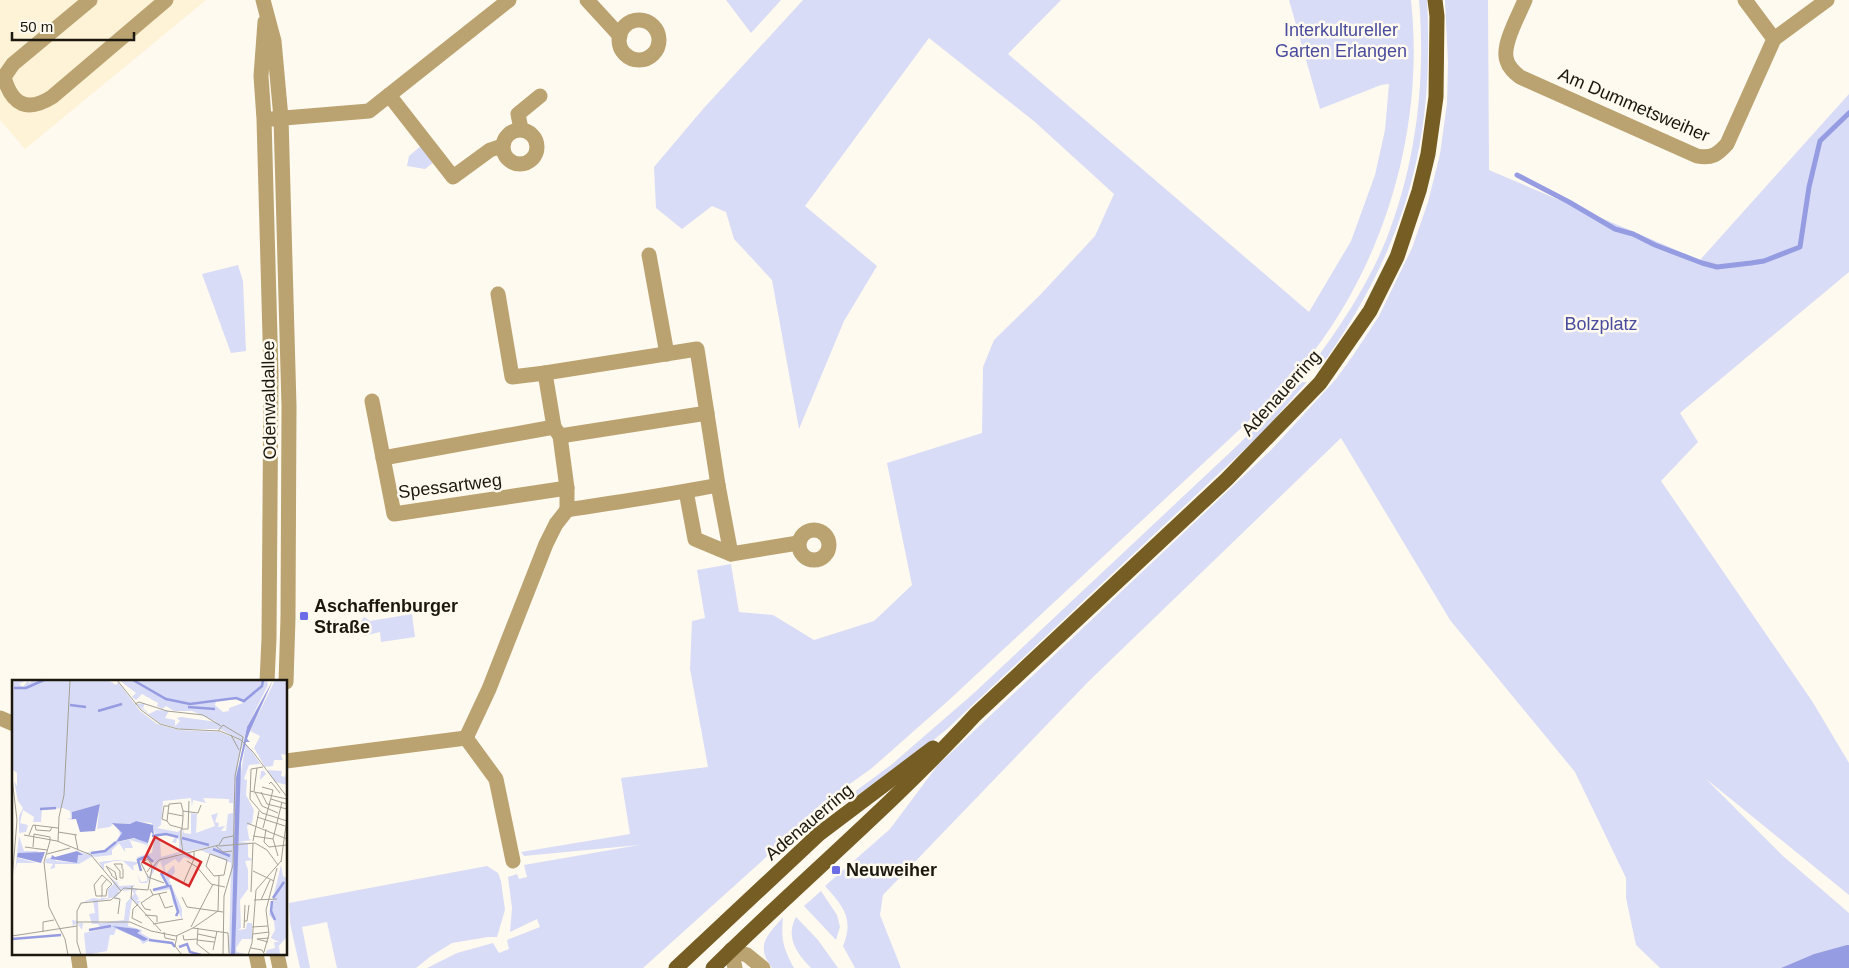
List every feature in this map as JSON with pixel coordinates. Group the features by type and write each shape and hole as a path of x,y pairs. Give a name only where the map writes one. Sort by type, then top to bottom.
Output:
{"main road":[{"name":"Adenauerring","path":"713,968 825,864 946,747 975,715 1227,479 1320,383 1370,311 1397,257 1419,191 1428,154 1436,97 1437,16 1435,0"},
{"name":"Adenauerring","path":"676,968 819,834 975,715"},
{"path":"715,931 731,950"}],"street":[{"path":"90,0 8,70 4,77 6,85 18,102 28,106 35,105 52,97 166,0"},
{"path":"264,119 369,111 509,0"},
{"path":"587,0 620,36"},
{"name":"Am Dummetsweiher","path":"1525,0 1507,43 1506,52 1506,60 1511,69 1520,77 1697,156 1706,158 1714,155 1727,144 1774,40 1827,0"},
{"path":"1745,0 1774,40"},
{"name":"Odenwaldallee","path":"264,4 274,41 281,118 289,406 286,680"},
{"name":"Odenwaldallee","path":"264,4 261,76 264,119 271,373 267,680"},
{"path":"389,95 453,177 490,150 502,146"},
{"path":"521,129 518,114 540,96"},
{"path":"521,129 535,138 537,150 531,160 521,164 510,161 505,157 502,146 503,140 510,132 521,129"},
{"path":"649,255 667,354"},
{"path":"498,294 512,377 697,349 718,485 731,554"},
{"path":"466,738 489,689 546,544 556,524 567,510 567,488 546,373"},
{"name":"Spessartweg","path":"372,401 394,514 567,488"},
{"name":"Spessartweg","path":"383,458 557,431 707,413"},
{"path":"567,510 718,485"},
{"path":"686,491 695,539 731,554 798,543"},
{"path":"0,718 12,723"},
{"path":"288,761 466,738"},
{"path":"466,738 496,779 513,861"},
{"path":"735,968 731,950 747,955 763,968"}],"shaded area":[{"path":"0,0 206,0 25,149 0,120"}],"green space":[{"path":"726,0 781,0 751,33"},
{"name":"Interkultureller Garten Erlangen","path":"803,0 1061,0 1008,54 1309,312 1351,241 1375,175 1385,130 1389,84 1381,85 1320,109 1289,0 1411,0 1414,48 1412,97 1405,145 1393,193 1377,239 1356,284 1332,326 1299,370 1267,404 949,700 872,768 819,806 762,861 643,968 427,968 457,953 493,943 499,953 509,949 507,940 540,927 537,919 510,932 512,908 508,877 517,874 519,879 527,877 524,865 639,845 524,856 521,852 630,834 621,778 708,767 690,669 692,621 705,618 697,570 731,564 739,612 773,615 814,640 874,621 912,585 887,463 982,433 983,367 994,340 1040,295 1095,236 1114,194 1035,122 929,38 805,206 877,266 844,321 799,429 772,280 734,239 726,212 712,206 682,229 656,208 654,167 703,109"},
{"path":"1419,0 1427,0 1428,50 1426,95 1421,137 1412,178 1400,218 1385,257 1366,295 1319,369 1317,358 1355,301 1379,256 1405,182 1420,91 1421,30"},
{"name":"Bolzplatz","path":"1445,0 1488,0 1489,170 1700,260 1849,94 1849,272 1680,413 1698,442 1661,481 1812,701 1849,763 1849,895 1705,778 1783,856 1849,913 1849,945 1814,954 1781,968 1660,968 1636,945 1626,898 1626,878 1575,772 1450,620 1341,438 1088,682 883,895 880,915 901,968 855,968 843,946 848,928 845,914 837,900 825,886 890,829 937,766 1271,450 1336,379 1379,316 1412,248 1428,202 1440,154 1447,103 1448,63"},
{"path":"422,145 434,162 425,169 407,166 409,156"},
{"path":"238,265 243,281 246,351 231,353 202,274"},
{"path":"1298,382 1307,382 1262,433 947,729 909,760 832,812 830,810 891,765 974,693 1240,443"},
{"path":"412,614 415,637 381,642 380,632 364,636 357,627 364,617 370,621"},
{"path":"487,866 498,873 501,881 505,910 497,937 452,943 416,968 337,968 327,922 302,927 310,968 300,968 290,923 289,903"},
{"path":"821,891 837,915 840,927 836,940 804,906"},
{"path":"783,917 782,932 784,944 794,968 772,968 764,953 765,941"},
{"path":"796,917 818,940 838,968 811,968 801,957 792,938 793,924"}],"water":[{"path":"1849,945 1849,968 1781,968 1814,954"}],"waterway":[{"path":"1517,175 1615,229 1633,234 1655,245 1702,263 1717,267 1764,261 1800,247 1809,187 1820,141 1849,113"}],"place":[{"name":"Aschaffenburger Straße","path":"304,616"},
{"name":"Neuweiher","path":"836,870"}]}
